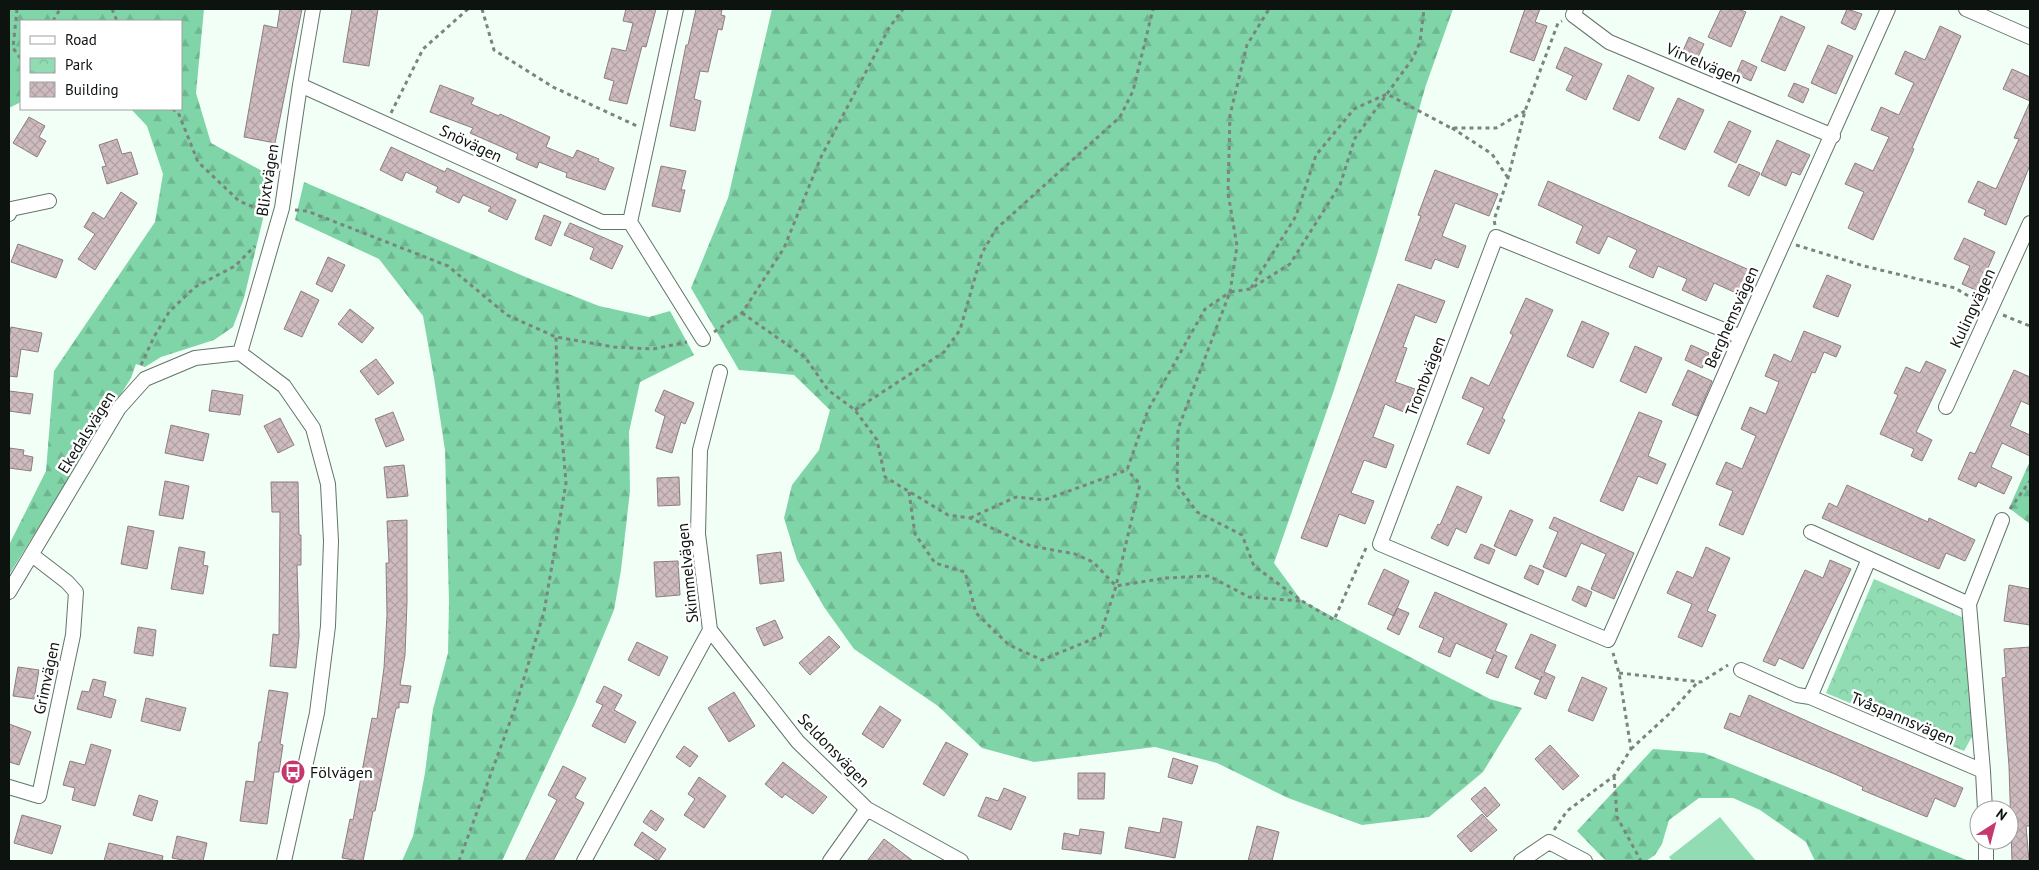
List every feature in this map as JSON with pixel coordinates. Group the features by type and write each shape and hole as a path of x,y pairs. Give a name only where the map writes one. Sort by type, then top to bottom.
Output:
{"street":[{"name":"Blixtvägen","path":"240,353 281,213 313,9"},
{"path":"676,9 630,222 703,339"},
{"name":"Berghemsvägen","path":"1608,640 1888,9"},
{"path":"1966,9 2030,37"},
{"name":"Virvelvägen","path":"1575,12 1609,42 1833,136"},
{"name":"Snövägen","path":"300,85 602,222 630,222"},
{"path":"9,214 11,209 49,201"},
{"name":"Kulingvägen","path":"1946,407 2030,224"},
{"path":"1496,237 1741,337"},
{"name":"Trombvägen","path":"1380,544 1496,237"},
{"path":"240,353 284,386 313,428 328,484 331,541 328,626 317,714 284,861"},
{"name":"Ekedalsvägen","path":"9,592 119,408 145,379 195,358 240,353"},
{"name":"Skimmelvägen","path":"584,861 710,630 698,534 700,450 720,372"},
{"name":"Tvåspannsvägen","path":"1984,800 1969,604 2002,520"},
{"path":"1811,532 1969,604"},
{"path":"1380,544 1608,640"},
{"name":"Grimvägen","path":"9,787 39,796 73,635 76,592 67,582 32,555"},
{"path":"1810,697 1869,559"},
{"name":"Seldonsvägen","path":"710,630 798,742 867,809 961,861"},
{"name":"Tvåspannsvägen","path":"1741,670 1797,695 1810,697 1983,771"},
{"path":"830,861 867,809"},
{"path":"1521,861 1549,842 1584,861"}],"path":[{"path":"17,9 13,48 20,58"},
{"path":"54,20 60,9"},
{"path":"386,124 423,49 468,9"},
{"path":"482,9 494,50 553,87 649,132"},
{"path":"174,110 178,112 198,162 239,201 281,213 307,211 448,266 507,315 556,337 614,347 653,349 703,339 742,312 784,248 821,157 889,28 903,9"},
{"path":"855,410 944,352 960,330 982,253 996,229 1120,117 1132,91 1153,9"},
{"path":"1269,9 1247,45 1230,115 1228,193 1237,246 1230,292 1178,430 1177,485 1197,512 1242,535 1254,566 1302,601 1334,620 1367,546 1380,544"},
{"path":"1127,470 1148,410 1205,309 1230,292 1250,289 1290,264 1340,185 1356,138 1413,58 1420,42 1424,9"},
{"path":"1496,237 1494,220 1508,178 1525,111 1558,23 1575,12"},
{"path":"1250,289 1296,216 1316,155 1354,109 1387,94"},
{"path":"1387,94 1452,128 1492,154 1508,178"},
{"path":"1452,128 1496,128 1525,111"},
{"path":"145,379 142,374 142,362 169,312 196,287 235,266 261,241"},
{"path":"1784,242 1864,266 1955,288 1991,310 2030,326"},
{"path":"742,312 805,357 828,390 855,410 877,440 885,477 948,515 970,518 1032,546 1075,554 1093,562 1116,586"},
{"path":"459,861 515,708 544,612 566,483 557,378 556,337"},
{"path":"908,491 915,534 935,563 965,572 976,613 1009,645 1042,660 1100,636 1116,586 1140,484 1127,470"},
{"path":"970,518 1016,497 1044,500 1127,470"},
{"path":"2002,520 2030,481"},
{"path":"1116,586 1166,578 1209,576 1249,597 1302,601"},
{"path":"1608,640 1619,674 1630,750"},
{"path":"1619,674 1701,682 1730,664 1741,670"},
{"path":"1549,842 1556,825 1567,811 1614,776 1630,750 1669,714 1698,682"},
{"path":"1614,776 1617,817 1641,861"}],"green space":[{"path":"9,9 204,9 196,93 211,143 273,177 244,298 233,327 214,340 161,357 145,367 136,364 131,378 9,575 9,545 46,471 54,371 155,222 163,174 147,126 132,110 182,110 182,20 20,20 20,102 9,108"},
{"path":"772,9 1453,9 1426,85 1376,258 1334,390 1274,563 1301,600 1490,699 1522,708 1483,772 1429,817 1362,825 1288,798 1217,763 1155,747 1034,762 982,748 938,706 854,649 824,607 797,560 784,518 792,485 819,450 830,410 794,375 739,370 691,288 728,198"},
{"path":"304,182 528,278 599,306 649,317 670,311 694,355 640,382 629,432 630,491 621,570 614,610 575,704 502,861 402,861 413,836 425,773 433,709 448,653 449,602 445,450 423,316 379,259 295,220"},
{"path":"2030,461 2030,524 2009,508"},
{"path":"1874,579 1964,618 1974,733 1964,751 1826,693"},
{"path":"1653,749 1704,753 1969,861 1815,861 1806,842 1760,810 1733,798 1699,798 1669,820 1662,844 1655,855 1646,861 1606,861 1577,831"},
{"path":"1720,817 1756,861 1672,861 1669,857"}],"building":[{"path":"280,9 302,9 275,143 244,137 264,25 277,28"},
{"path":"352,9 378,9 369,66 343,62"},
{"path":"626,9 656,9 646,47 642,46 627,104 609,100 614,81 604,78 612,48 626,51 633,23 623,21"},
{"path":"696,9 722,9 721,15 725,16 722,30 718,29 708,72 700,71 694,99 701,101 695,131 670,126 686,45 688,45"},
{"path":"1525,9 1540,9 1535,22 1547,26 1534,61 1510,52"},
{"path":"1721,9 1738,9 1746,12 1731,47 1708,37"},
{"path":"1847,9 1862,14 1855,30 1841,23"},
{"path":"1781,16 1805,27 1785,71 1761,61"},
{"path":"1940,26 1961,36 1912,148 1914,149 1873,240 1848,228 1864,192 1845,184 1855,163 1873,171 1889,137 1871,130 1881,107 1899,115 1914,83 1895,74 1905,51 1925,60"},
{"path":"1689,37 1704,44 1698,57 1683,51"},
{"path":"1828,45 1853,56 1836,94 1811,83"},
{"path":"1565,47 1602,64 1586,100 1566,90 1573,76 1556,68"},
{"path":"1742,60 1757,67 1751,81 1736,74"},
{"path":"2012,69 2030,77 2030,101 2003,89"},
{"path":"1628,75 1654,88 1639,121 1613,109"},
{"path":"1794,83 1809,89 1803,103 1788,96"},
{"path":"440,85 474,98 471,104 499,116 500,114 550,137 546,147 573,158 577,150 599,159 598,161 614,168 605,190 566,177 567,173 539,162 537,168 516,159 518,154 470,133 473,128 430,112"},
{"path":"1678,98 1704,110 1685,150 1659,138"},
{"path":"2030,102 2030,165 2006,225 1984,215 1986,210 1968,202 1978,181 1996,189 2019,139 2014,138"},
{"path":"29,117 45,126 39,137 46,141 37,157 13,143"},
{"path":"1729,121 1751,131 1736,163 1714,152"},
{"path":"117,139 122,154 131,152 138,174 107,184 102,167 106,166 99,145"},
{"path":"1777,140 1810,155 1800,175 1792,172 1786,186 1761,175"},
{"path":"391,147 445,172 447,168 516,200 507,220 488,211 491,207 463,195 459,203 436,192 438,187 406,172 402,181 380,170"},
{"path":"1739,164 1760,173 1749,196 1728,186"},
{"path":"661,166 686,171 681,190 685,190 680,212 652,206"},
{"path":"1435,170 1498,194 1489,216 1455,203 1442,236 1466,246 1458,268 1435,259 1431,269 1405,260 1421,216 1418,215"},
{"path":"1548,181 1756,273 1745,297 1714,283 1706,301 1682,290 1687,279 1658,266 1653,278 1629,267 1637,250 1608,236 1599,254 1576,243 1583,226 1538,205"},
{"path":"121,192 137,203 95,270 78,259 95,234 84,227 93,212 104,219"},
{"path":"544,215 561,222 551,246 535,239"},
{"path":"570,223 623,246 612,269 590,259 594,248 564,235"},
{"path":"1964,238 1995,252 1978,291 1962,284 1970,266 1954,259"},
{"path":"18,244 63,260 56,278 11,262"},
{"path":"328,257 345,265 332,292 316,284"},
{"path":"1827,275 1851,285 1838,317 1813,307"},
{"path":"1398,284 1445,301 1436,323 1415,315 1403,347 1407,348 1395,382 1415,389 1406,413 1385,404 1373,437 1394,445 1386,468 1364,460 1351,493 1374,501 1365,524 1339,514 1327,547 1301,538"},
{"path":"301,291 319,300 302,337 284,329"},
{"path":"1526,298 1553,310 1502,418 1505,420 1489,454 1467,444 1484,408 1462,398 1471,377 1489,386 1513,335 1510,333"},
{"path":"350,309 374,328 362,343 338,324"},
{"path":"1582,321 1609,333 1593,368 1567,356"},
{"path":"11,327 42,333 38,352 21,349 17,377 9,376 9,339"},
{"path":"1804,331 1841,346 1836,357 1824,352 1815,373 1812,372 1743,535 1719,525 1733,491 1716,484 1726,462 1742,469 1756,436 1741,429 1750,407 1766,414 1779,382 1765,376 1774,354 1791,362"},
{"path":"1691,345 1709,353 1702,368 1685,360"},
{"path":"1635,346 1662,358 1646,393 1620,381"},
{"path":"376,359 394,383 378,395 360,371"},
{"path":"1926,361 1946,370 1916,432 1932,440 1922,461 1911,456 1914,449 1880,434 1898,395 1894,393 1906,367 1920,373"},
{"path":"1688,370 1712,381 1697,416 1672,405"},
{"path":"2014,370 2030,377 2030,405 2021,401 2010,426 2030,435 2030,456 2002,443 1991,467 2012,477 2004,494 1978,482 1976,487 1958,479 1970,452 1975,454"},
{"path":"212,390 243,395 240,415 209,411"},
{"path":"664,390 694,403 685,424 681,422 672,453 656,448 665,416 655,411"},
{"path":"9,391 33,394 30,414 9,411"},
{"path":"393,412 404,440 386,447 375,419"},
{"path":"1639,412 1662,421 1648,456 1666,464 1657,484 1638,476 1623,511 1600,501"},
{"path":"280,418 294,445 278,453 264,426"},
{"path":"171,425 209,434 203,461 165,453"},
{"path":"9,448 24,450 23,455 33,457 31,471 9,468"},
{"path":"404,465 408,496 387,498 384,467"},
{"path":"679,477 680,505 658,506 657,478"},
{"path":"165,481 189,486 183,519 159,515"},
{"path":"271,482 298,482 301,565 297,565 299,636 296,668 270,666 273,634 279,635 280,512 272,512"},
{"path":"1847,485 1928,522 1929,518 1975,540 1965,561 1946,553 1939,569 1822,518 1829,503 1837,507"},
{"path":"1457,486 1482,497 1466,533 1456,528 1448,546 1431,538 1438,524 1440,525"},
{"path":"1510,510 1533,520 1516,556 1494,546"},
{"path":"1554,517 1634,553 1614,599 1591,589 1606,554 1581,543 1566,577 1543,567 1558,532 1549,528"},
{"path":"407,520 405,655 400,685 411,686 408,703 399,702 399,708 396,708 363,861 359,861 342,858 350,819 353,820 372,718 377,719 384,668 387,615 386,563 389,563 387,521"},
{"path":"128,526 154,531 147,569 121,564"},
{"path":"1481,544 1495,550 1489,564 1474,558"},
{"path":"179,547 205,552 203,565 208,566 203,594 171,589"},
{"path":"1706,547 1730,558 1707,611 1716,615 1702,647 1678,637 1692,604 1667,593 1677,571 1693,578"},
{"path":"781,552 784,581 760,584 757,555"},
{"path":"1830,560 1851,569 1803,669 1779,658 1775,666 1763,661 1805,570 1823,578"},
{"path":"678,561 680,595 656,597 654,562"},
{"path":"1530,565 1544,571 1538,585 1524,578"},
{"path":"1384,569 1409,581 1394,616 1368,604"},
{"path":"2009,585 2030,589 2030,625 2004,621"},
{"path":"1578,586 1592,592 1586,607 1572,600"},
{"path":"1435,592 1507,624 1495,651 1507,656 1498,678 1486,673 1494,655 1492,659 1456,643 1450,657 1438,652 1444,638 1419,627"},
{"path":"1397,608 1409,613 1399,635 1387,629"},
{"path":"775,620 783,638 764,646 756,628"},
{"path":"138,627 156,630 153,656 134,653"},
{"path":"1531,634 1556,645 1544,672 1555,677 1546,699 1534,694 1542,676 1540,680 1515,668"},
{"path":"829,636 840,647 810,675 799,663"},
{"path":"637,642 668,657 659,676 628,660"},
{"path":"2030,647 2030,826 2026,826 2029,861 2012,861 2012,850 2019,850 2019,800 2010,800 2002,678 2006,677 2004,649"},
{"path":"18,667 39,670 34,699 13,696"},
{"path":"1582,677 1607,688 1593,721 1568,711"},
{"path":"93,679 106,682 103,696 116,700 111,718 77,709 82,691 89,692"},
{"path":"604,686 622,695 614,710 636,722 625,743 592,726 603,705 596,702"},
{"path":"269,690 288,693 280,744 283,745 279,772 274,772 267,824 240,821 246,781 254,782 259,742 261,742"},
{"path":"734,692 755,726 729,742 708,708"},
{"path":"1749,695 1963,788 1955,807 1935,798 1927,817 1862,790 1863,787 1837,775 1724,728 1730,713 1740,717"},
{"path":"146,698 186,708 180,731 141,721"},
{"path":"880,706 901,720 883,748 862,734"},
{"path":"9,724 31,732 19,765 9,762"},
{"path":"946,742 968,754 944,796 923,784"},
{"path":"91,744 111,750 95,806 72,800 75,788 63,785 70,761 85,765"},
{"path":"1550,745 1579,776 1563,790 1535,759"},
{"path":"684,746 698,756 690,767 676,757"},
{"path":"1173,758 1198,766 1192,784 1168,777"},
{"path":"783,762 827,797 813,814 785,794 782,798 765,784"},
{"path":"563,766 586,778 575,798 584,803 553,861 525,861 557,800 548,795"},
{"path":"1078,773 1105,773 1104,799 1078,799"},
{"path":"699,777 726,796 704,828 684,815 695,799 688,794"},
{"path":"1485,787 1500,805 1487,817 1471,799"},
{"path":"1004,788 1026,797 1011,830 978,816 986,797 998,801"},
{"path":"139,795 158,801 152,821 133,815"},
{"path":"651,810 664,819 656,831 643,822"},
{"path":"1482,814 1497,830 1471,852 1457,836"},
{"path":"22,815 61,826 52,854 14,843"},
{"path":"1163,818 1182,822 1175,858 1125,848 1129,827 1160,833"},
{"path":"1257,826 1279,832 1272,861 1248,861"},
{"path":"1080,829 1104,832 1101,854 1062,849 1064,833 1079,836"},
{"path":"642,832 666,849 658,861 634,845"},
{"path":"177,836 207,843 203,861 172,858"},
{"path":"884,839 913,861 867,861"},
{"path":"109,843 163,856 162,861 104,861"}],"place":[{"name":"Fölvägen","path":"293,772"}]}
